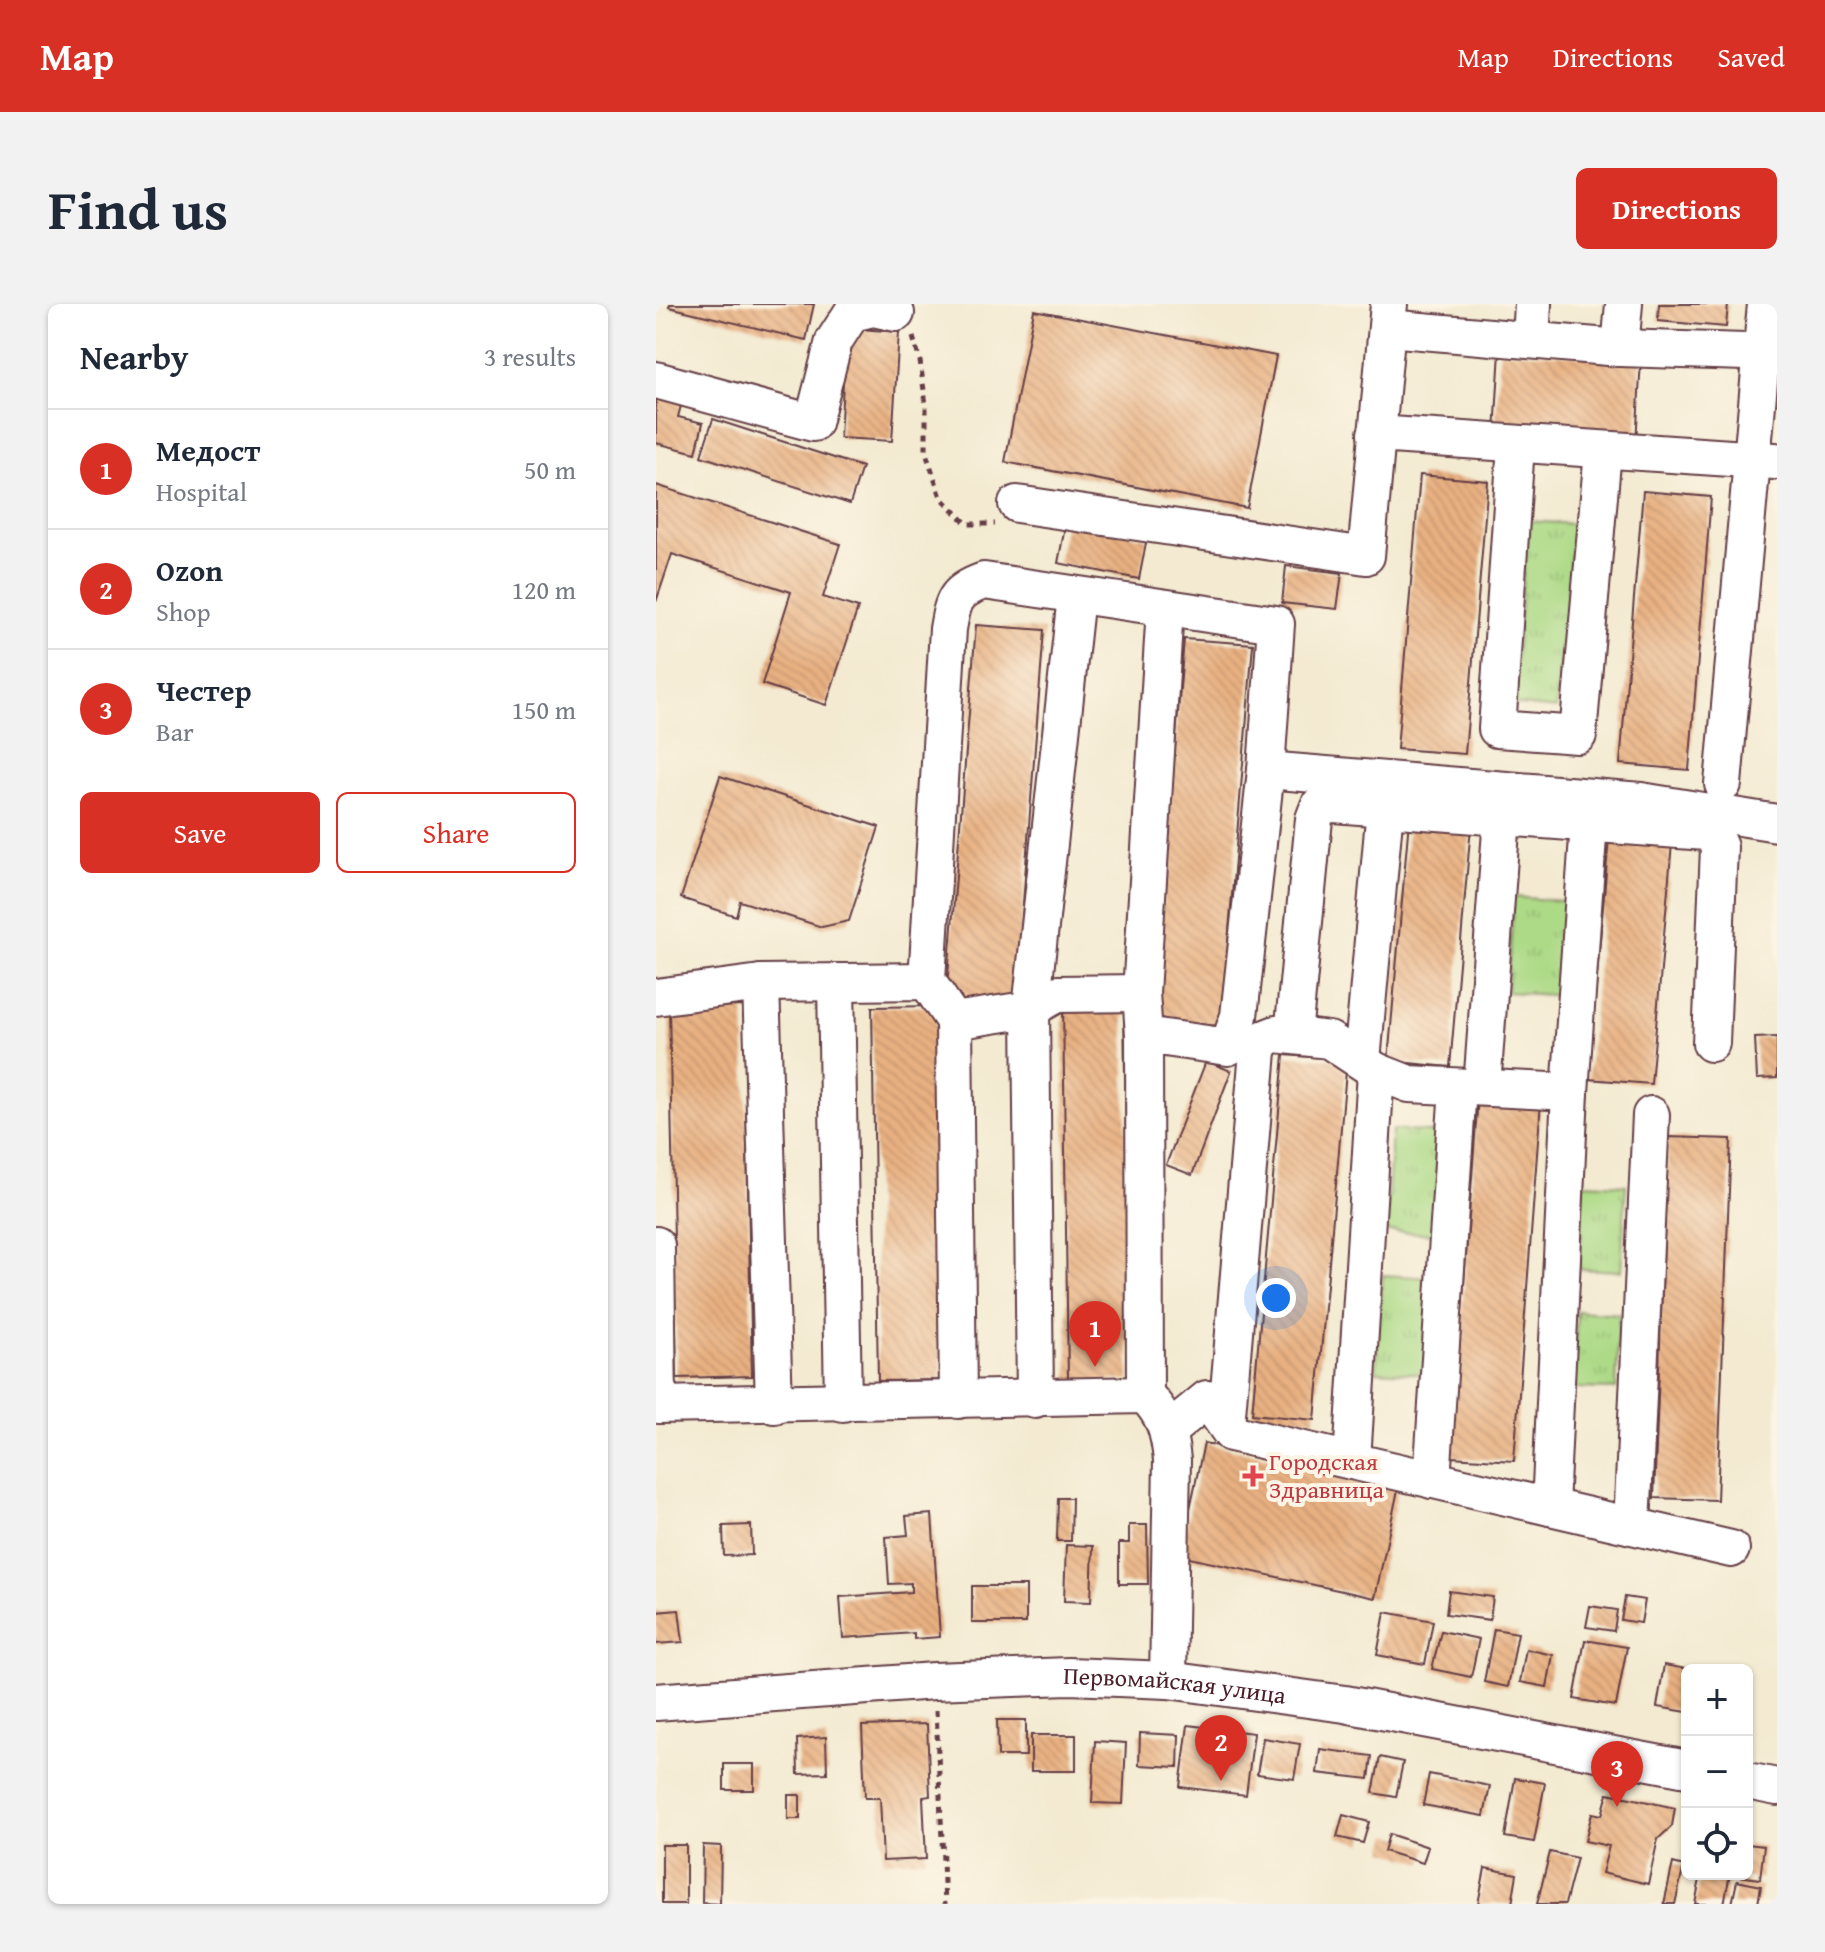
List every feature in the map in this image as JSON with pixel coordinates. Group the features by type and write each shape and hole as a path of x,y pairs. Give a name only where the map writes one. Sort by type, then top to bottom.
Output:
{"street":[{"path":"1531,340 1533,304"},
{"path":"1620,348 1624,304"},
{"path":"1723,784 1765,460 1769,353 1766,304"},
{"path":"656,380 813,423 834,341 852,313 873,308 896,313"},
{"path":"1017,504 1366,556 1388,316 1531,340 1620,348 1769,353"},
{"path":"1376,434 1765,460"},
{"path":"1516,445 1497,729 1578,735 1603,451"},
{"path":"958,1400 954,1021 927,981 952,605 963,588 984,581 1276,624 1266,770 1239,1016 1228,1047 1144,1035"},
{"path":"1035,1399 1031,1009 1076,596"},
{"path":"1165,608 1141,993 1144,1035 1145,1395 1160,1410 1169,1430 1172,1460 1168,1680"},
{"path":"1266,770 1641,801 1777,823"},
{"path":"1293,1035 1314,819 1319,806 1385,808 1706,832 1715,838 1719,847 1711,1043"},
{"path":"1352,1461 1369,1066 1385,808"},
{"path":"1432,1480 1470,1087 1502,817"},
{"path":"1550,1507 1570,1092 1589,823"},
{"path":"656,997 761,983 927,981"},
{"path":"836,982 843,1403"},
{"path":"761,983 774,1405"},
{"path":"954,1021 1031,1009 1057,994 1141,993"},
{"path":"1226,1426 1258,1051 1263,1039 1276,1034 1329,1040 1369,1066 1409,1084 1570,1092"},
{"path":"1632,1526 1651,1115"},
{"path":"656,1245 658,1405 1145,1395"},
{"path":"1169,1430 1207,1399 1231,1433 1731,1549"},
{"name":"Первомайская улица","path":"656,1702 934,1681 1069,1676 1168,1680 1345,1704 1681,1768"},
{"path":"1753,1782 1777,1787"}],"path":[{"path":"896,313 912,333 920,361 926,453 941,497 967,524 998,524 1017,504"},
{"path":"934,1681 945,1904"}],"green space":[{"path":"1528,521 1574,524 1556,709 1512,704"},
{"path":"1514,897 1572,902 1565,996 1507,992"},
{"path":"1392,1130 1441,1133 1434,1234 1386,1231"},
{"path":"1583,1183 1626,1185 1621,1271 1579,1269"},
{"path":"1383,1275 1431,1278 1425,1374 1376,1371"},
{"path":"1577,1311 1619,1314 1616,1389 1573,1388"}],"building":[{"path":"670,304 814,304 806,340 669,307"},
{"path":"1659,304 1728,304 1726,327 1658,321"},
{"path":"1034,310 1276,356 1247,508 1005,462"},
{"path":"846,328 899,332 892,441 840,438"},
{"path":"1500,351 1641,360 1636,442 1495,433"},
{"path":"656,387 684,394 678,417 703,423 696,453 656,443"},
{"path":"713,419 862,467 850,504 701,456"},
{"path":"1420,475 1488,481 1465,754 1397,749"},
{"path":"656,485 840,544 823,597 858,608 826,705 762,684 791,592 672,554 656,602"},
{"path":"1643,491 1711,497 1689,770 1620,764"},
{"path":"1066,522 1147,538 1139,579 1058,563"},
{"path":"1286,566 1342,573 1337,609 1282,603"},
{"path":"976,625 1044,630 1015,1008 946,1002"},
{"path":"1184,639 1253,644 1221,1026 1153,1021"},
{"path":"720,776 879,827 849,921 822,927 740,901 736,916 681,898"},
{"path":"1409,820 1471,826 1450,1067 1388,1061"},
{"path":"1609,838 1672,843 1651,1084 1588,1079"},
{"path":"1124,1003 1129,1380 1068,1381 1063,1004"},
{"path":"744,1006 752,1376 677,1378 669,1008"},
{"path":"936,1006 941,1380 878,1381 872,1007"},
{"path":"1777,1037 1777,1078 1757,1079 1755,1038"},
{"path":"1284,1055 1347,1060 1315,1420 1252,1414"},
{"path":"1206,1061 1231,1071 1192,1175 1166,1165"},
{"path":"1478,1097 1541,1101 1514,1461 1451,1457"},
{"path":"1668,1137 1731,1139 1717,1500 1654,1498"},
{"path":"1204,1443 1399,1485 1375,1598 1180,1556"},
{"path":"1058,1498 1072,1498 1071,1541 1057,1541"},
{"path":"932,1514 940,1637 914,1639 914,1633 843,1638 840,1597 911,1592 911,1583 889,1584 886,1537 908,1535 906,1516"},
{"path":"751,1525 752,1555 724,1556 723,1526"},
{"path":"1129,1525 1147,1525 1148,1584 1119,1584 1119,1543 1129,1543"},
{"path":"1066,1545 1093,1546 1091,1602 1064,1601"},
{"path":"972,1586 1026,1586 1026,1623 972,1623"},
{"path":"1449,1591 1493,1597 1490,1620 1446,1614"},
{"path":"1625,1597 1645,1600 1641,1623 1621,1620"},
{"path":"1590,1606 1617,1610 1614,1631 1586,1627"},
{"path":"679,1610 683,1642 656,1644 656,1612"},
{"path":"1385,1612 1433,1621 1425,1664 1377,1655"},
{"path":"1494,1629 1518,1633 1508,1687 1484,1682"},
{"path":"1441,1631 1479,1639 1471,1677 1432,1669"},
{"path":"1585,1640 1627,1647 1616,1706 1574,1699"},
{"path":"1526,1649 1553,1655 1547,1687 1520,1682"},
{"path":"1664,1665 1681,1668 1681,1711 1657,1707"},
{"path":"997,1720 1026,1720 1026,1756 998,1756"},
{"path":"927,1724 930,1796 923,1797 926,1859 883,1861 880,1798 865,1798 862,1726"},
{"path":"1188,1725 1254,1733 1246,1795 1180,1787"},
{"path":"1140,1733 1179,1735 1178,1767 1139,1765"},
{"path":"1031,1735 1076,1735 1076,1771 1031,1771"},
{"path":"826,1737 827,1773 798,1774 797,1739"},
{"path":"1263,1738 1300,1744 1294,1779 1257,1774"},
{"path":"1095,1741 1126,1743 1123,1804 1092,1803"},
{"path":"1320,1749 1372,1756 1369,1779 1317,1773"},
{"path":"1380,1757 1403,1762 1396,1797 1373,1793"},
{"path":"724,1764 754,1764 754,1790 724,1790"},
{"path":"1429,1774 1490,1786 1484,1816 1423,1805"},
{"path":"1515,1778 1545,1783 1534,1842 1505,1837"},
{"path":"1608,1793 1675,1808 1672,1826 1658,1839 1648,1884 1602,1873 1609,1846 1585,1841 1592,1813 1602,1815"},
{"path":"788,1795 800,1795 800,1819 788,1819"},
{"path":"1343,1815 1369,1822 1363,1843 1337,1837"},
{"path":"1389,1834 1428,1847 1423,1863 1384,1851"},
{"path":"662,1845 686,1845 686,1904 662,1904"},
{"path":"703,1845 721,1846 720,1904 702,1903"},
{"path":"1753,1845 1764,1846 1760,1879 1753,1878"},
{"path":"1550,1852 1577,1858 1565,1904 1537,1904"},
{"path":"1673,1863 1681,1865 1675,1904 1664,1904"},
{"path":"1485,1868 1517,1874 1512,1904 1478,1904"},
{"path":"1700,1880 1729,1880 1724,1904 1695,1904"},
{"path":"1737,1881 1761,1886 1758,1904 1732,1904"}],"place":[{"name":"Медост","path":"1095,1367"},
{"name":"Городская Здравница","path":"1253,1476"},
{"name":"Ozon","path":"1221,1781"},
{"name":"Честер","path":"1617,1807"}]}
